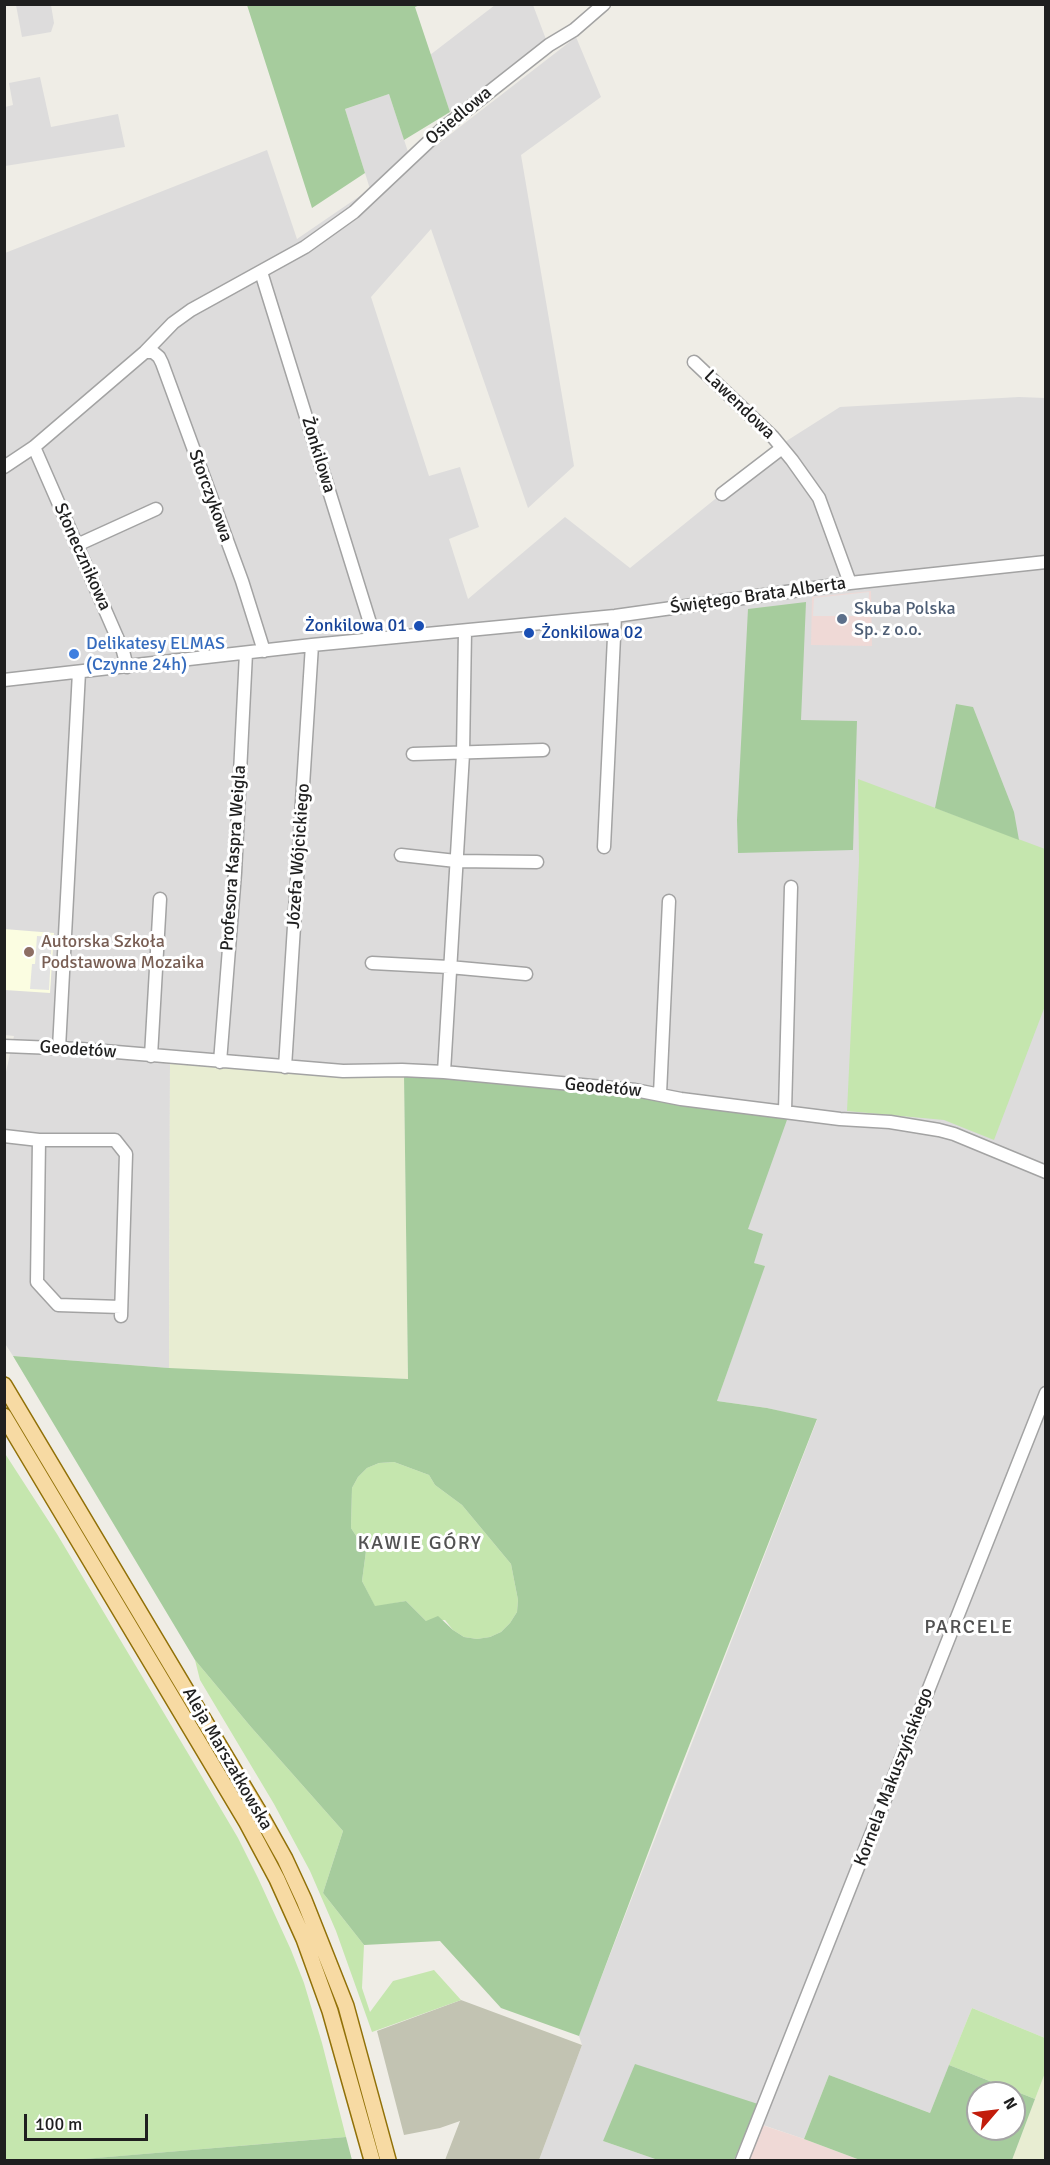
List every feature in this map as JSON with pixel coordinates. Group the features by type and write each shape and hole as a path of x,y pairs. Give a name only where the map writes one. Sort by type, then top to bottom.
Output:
{"main road":[{"name":"Aleja Marszałkowska","path":"4,1385 285,1859 304,1900 346,2006 388,2160"},
{"name":"Aleja Marszałkowska","path":"4,1416 241,1812 277,1880 304,1939 330,2011 372,2160"}],"street":[{"name":"Osiedlowa","path":"4,466 34,447 145,352 173,323 191,310 321,237 354,212 441,130 549,45 574,30 604,4"},
{"name":"Żonkilowa","path":"261,272 375,639"},
{"name":"Storczykowa","path":"145,352 153,352 162,363 242,581 264,651"},
{"name":"Lawendowa","path":"694,362 782,448 819,498 850,583"},
{"name":"Słonecznikowa","path":"34,447 123,651 127,667"},
{"name":"Lawendowa","path":"722,494 782,448"},
{"path":"76,545 156,509"},
{"name":"Świętego Brata Alberta","path":"4,680 312,645 615,616 850,583 1046,562"},
{"path":"604,847 615,616"},
{"path":"444,1072 463,754 465,631"},
{"name":"Józefa Wójcickiego","path":"285,1067 312,645"},
{"name":"Profesora Kaspra Weigla","path":"220,1062 235,873 246,653"},
{"path":"59,1048 79,672"},
{"path":"413,754 543,750"},
{"path":"401,855 456,861 537,862"},
{"path":"785,1111 791,887"},
{"path":"151,1056 160,899"},
{"path":"660,1094 669,901"},
{"path":"372,963 526,974"},
{"name":"Geodetów","path":"4,1046 59,1048 343,1071 444,1072 601,1086 681,1099 840,1119 890,1122 939,1130 1046,1172"},
{"path":"4,1136 39,1140 115,1140 126,1154 121,1312 58,1305 38,1282 39,1140"},
{"name":"Kornela Makuszyńskiego","path":"741,2160 1046,1393"}],"shaded area":[{"path":"16,5 51,5 54,23 51,32 22,37"},
{"path":"495,5 533,5 547,42 450,112 430,55"},
{"path":"576,37 601,97 521,155 574,466 528,508 431,229 371,297 429,476 460,467 479,527 449,539 468,599 565,517 630,568 788,440 840,407 1019,397 1045,398 1045,2038 972,2008 930,2113 829,2075 804,2139 757,2123 742,2160 734,2160 758,2105 603,2141 658,2160 539,2160 582,2045 579,2036 582,2027 817,1420 767,1408 717,1401 764,1266 754,1263 748,1229 404,1075 170,1063 169,1368 13,1356 4,1342 4,1081 14,1036 5,1035 5,253 267,150 297,239 370,189 345,109 389,94 412,164"},
{"path":"40,77 51,127 118,114 125,147 5,166 5,107 13,105 9,83"},
{"path":"871,591 872,646 811,645 812,597"},
{"path":"869,592 868,616 813,616 814,598"},
{"name":"Autorska Szkoła Podstawowa Mozaika","path":"4,929 54,933 50,993 5,990"},
{"path":"37,936 52,937 49,990 30,989"},
{"path":"170,1062 404,1075 408,1379 169,1369"},
{"path":"461,2000 582,2045 539,2160 445,2160 460,2121 440,2128 404,2135 377,2031"},
{"path":"1045,2073 1045,2160 1012,2160 1019,2141 1026,2141 1026,2123"},
{"path":"756,2123 804,2139 860,2160 742,2160"}],"green space":[{"path":"247,5 420,5 415,7 450,112 404,140 389,94 345,109 365,173 312,208"},
{"path":"806,602 801,720 857,721 853,850 738,853 737,820 748,609"},
{"path":"956,704 973,707 1014,812 1019,840 935,808"},
{"path":"858,779 1045,849 1045,1006 994,1140 944,1120 847,1111 859,861"},
{"path":"404,1075 597,1089 788,1117 748,1229 763,1234 754,1263 765,1266 717,1401 767,1408 817,1419 671,1792 579,2036 501,2008 440,1941 364,1945 323,1893 343,1831 195,1660 13,1356 169,1368 408,1379","holes":["394,1462 429,1475 435,1485 462,1505 511,1564 518,1600 517,1612 501,1632 490,1637 477,1639 464,1637 438,1616 426,1621 406,1601 375,1606 362,1581 366,1551 351,1528 352,1488 358,1477 367,1468 379,1463"]},
{"path":"4,1452 57,1534 192,1760 238,1838 258,1878 304,1983 346,2137 73,2160 5,2160"},
{"path":"394,1462 429,1475 435,1485 462,1505 511,1564 518,1600 517,1612 501,1632 477,1639 464,1637 453,1630 445,1620 426,1621 406,1601 375,1607 362,1581 366,1551 351,1528 352,1488 367,1468 379,1463"},
{"path":"195,1660 343,1831 323,1893 364,1945 362,1988 370,2012 393,1981 434,1970 461,2000 372,2032 336,1931 310,1871 274,1804 200,1680"},
{"path":"972,2008 1045,2038 1045,2073 1035,2099 1026,2095 1026,2081 989,2081 949,2065"},
{"path":"635,2064 758,2104 734,2160 658,2160 603,2141"},
{"path":"949,2065 989,2081 966,2081 966,2141 1019,2141 1012,2160 860,2160 804,2139 829,2075 930,2113"},
{"path":"1026,2095 1035,2099 1026,2123"},
{"path":"346,2137 352,2160 72,2160"}],"place":[{"name":"Skuba Polska Sp. z o.o.","path":"842,619"},
{"name":"Żonkilowa 01","path":"419,626"},
{"name":"Żonkilowa 02","path":"529,633"},
{"name":"Delikatesy ELMAS (Czynne 24h)","path":"74,654"},
{"name":"Autorska Szkoła Podstawowa Mozaika","path":"29,952"}],"district":[{"name":"KAWIE GÓRY","path":"420,1544"},
{"name":"PARCELE","path":"969,1628"}]}
